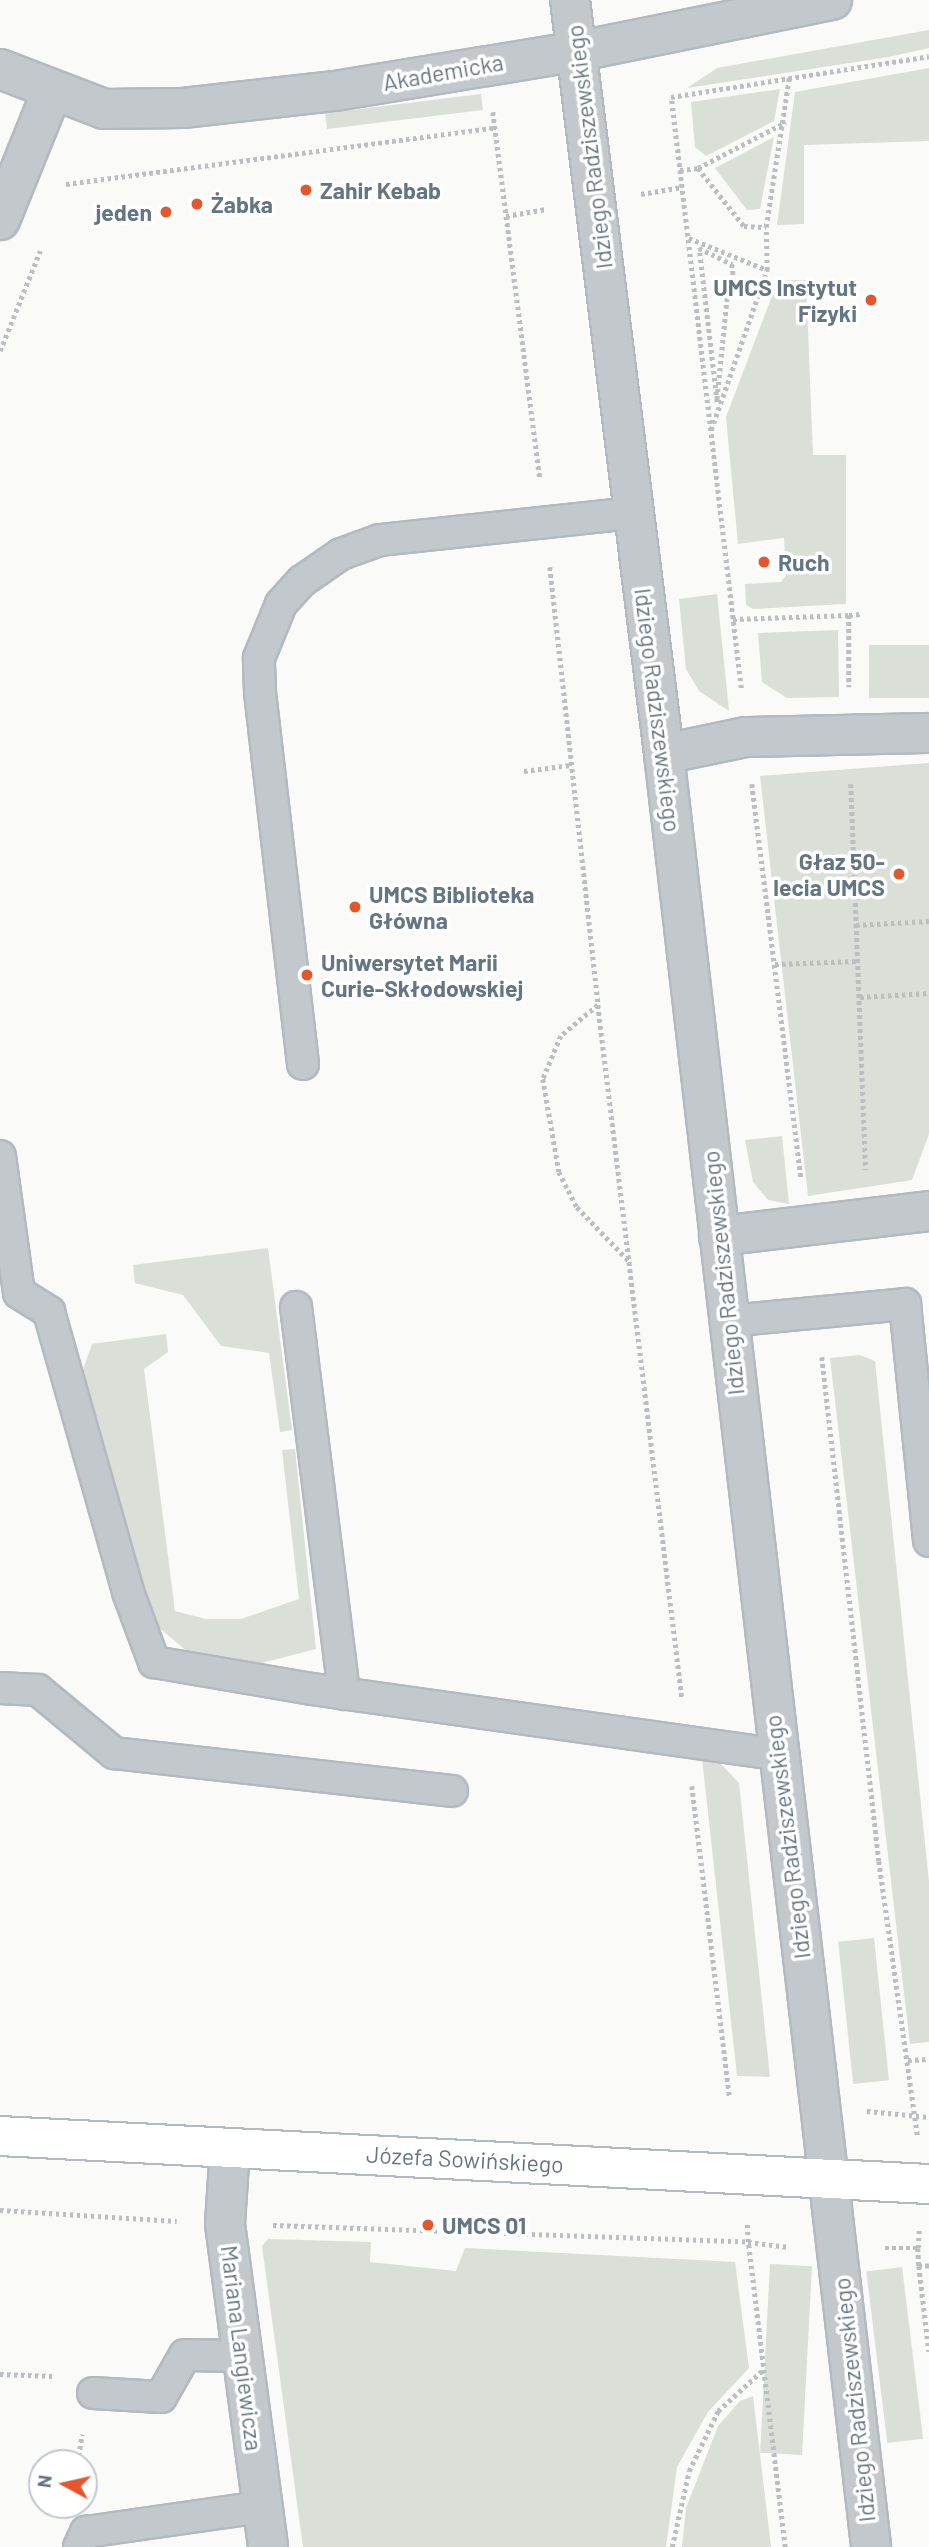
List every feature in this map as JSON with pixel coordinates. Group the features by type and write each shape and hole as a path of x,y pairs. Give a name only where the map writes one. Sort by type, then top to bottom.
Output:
{"main road":[{"name":"Józefa Sowińskiego","path":"0,2136 929,2184"}],"street":[{"name":"Idziego Radziszewskiego","path":"570,0 579,51 664,754 777,1754 871,2547"},
{"name":"Akademicka","path":"0,69 104,109 183,108 335,91 489,63 579,51 832,0"},
{"path":"0,220 52,91"},
{"path":"664,754 746,737 929,733"},
{"path":"719,1236 929,1211"},
{"name":"Mariana Langiewicza","path":"230,2148 225,2224 268,2547"}],"lane":[{"path":"303,1064 260,692 259,659 266,634 302,581 341,554 380,540 633,513"},
{"path":"0,1156 19,1293 49,1312 128,1592 154,1662 344,1693 777,1754"},
{"path":"729,1321 905,1304 929,1541"},
{"path":"296,1307 344,1693"},
{"path":"0,1688 37,1690 114,1753 452,1791"},
{"path":"93,2393 162,2397 185,2356 243,2356"},
{"path":"79,2547 86,2532 262,2507"}],"path":[{"path":"807,1227 709,434 671,97 929,56"},
{"path":"489,63 494,128 545,521 598,1005 730,2098"},
{"path":"709,434 767,270 766,227 786,122 789,78"},
{"path":"680,170 698,168 786,122"},
{"path":"62,196 67,183 494,128"},
{"path":"698,168 744,226 766,227"},
{"path":"689,238 767,270"},
{"path":"0,351 41,248"},
{"path":"699,248 732,264 734,281 728,291 717,402 699,248"},
{"path":"849,615 861,614"},
{"path":"524,771 572,765"},
{"path":"869,1219 856,925 929,920"},
{"path":"775,964 858,961"},
{"path":"860,997 929,993"},
{"path":"598,1005 561,1036 543,1079 559,1172 577,1207 629,1261"},
{"path":"817,1312 879,1861 918,2117 918,2142"},
{"path":"908,2060 929,2059"},
{"path":"865,2111 929,2117"},
{"path":"0,2210 225,2224 748,2242 800,2249"},
{"path":"747,2213 748,2242 785,2547"},
{"path":"919,2222 919,2266 929,2351"},
{"path":"872,2248 918,2248"},
{"path":"919,2266 929,2266"},
{"path":"672,2547 689,2472 719,2411 764,2368"}],"shaded area":[{"path":"929,30 929,48 889,57 687,88 717,68"},
{"path":"929,68 929,141 804,145 804,224 777,225 795,92"},
{"path":"780,89 774,121 706,156 695,147 691,102"},
{"path":"481,94 483,110 327,129 325,113"},
{"path":"774,137 760,209 747,210 715,168"},
{"path":"778,280 806,280 813,455 846,455 846,604 753,609 746,605 745,584 781,582 786,575 784,538 738,544 726,417"},
{"path":"717,594 729,711 699,691 686,669 679,599"},
{"path":"838,630 839,697 787,698 762,682 758,633"},
{"path":"869,645 929,645 929,698 869,698"},
{"path":"929,763 929,1134 912,1180 808,1196 760,776"},
{"path":"782,1136 789,1204 768,1200 753,1182 745,1140"},
{"path":"268,1248 292,1430 280,1432 269,1353 221,1346 183,1295 135,1283 133,1265"},
{"path":"166,1334 168,1352 144,1369 175,1611 206,1619 241,1619 299,1599 282,1450 295,1449 316,1649 254,1665 223,1661 189,1653 156,1625 79,1381 92,1344"},
{"path":"860,1355 875,1361 929,1882 929,2042 910,2044 830,1358"},
{"path":"702,1758 720,1763 739,1783 770,2077 737,2076"},
{"path":"874,1938 889,2080 853,2084 838,1942"},
{"path":"268,2239 371,2242 370,2262 456,2271 465,2248 735,2262 749,2368 708,2412 677,2467 666,2547 303,2547 262,2246"},
{"path":"770,2264 812,2266 802,2455 760,2453"},
{"path":"902,2267 923,2439 887,2443 866,2271"},
{"path":"753,2396 771,2547 682,2547 686,2508 718,2426 740,2401"}],"place":[{"name":"Zahir Kebab","path":"306,190"},
{"name":"Żabka","path":"197,204"},
{"name":"jeden","path":"166,212"},
{"name":"UMCS Instytut Fizyki","path":"871,300"},
{"name":"Ruch","path":"764,562"},
{"name":"Głaz 50- lecia UMCS","path":"899,874"},
{"name":"UMCS Biblioteka Główna","path":"355,907"},
{"name":"Uniwersytet Marii Curie-Skłodowskiej","path":"307,975"},
{"name":"UMCS 01","path":"428,2225"}]}
